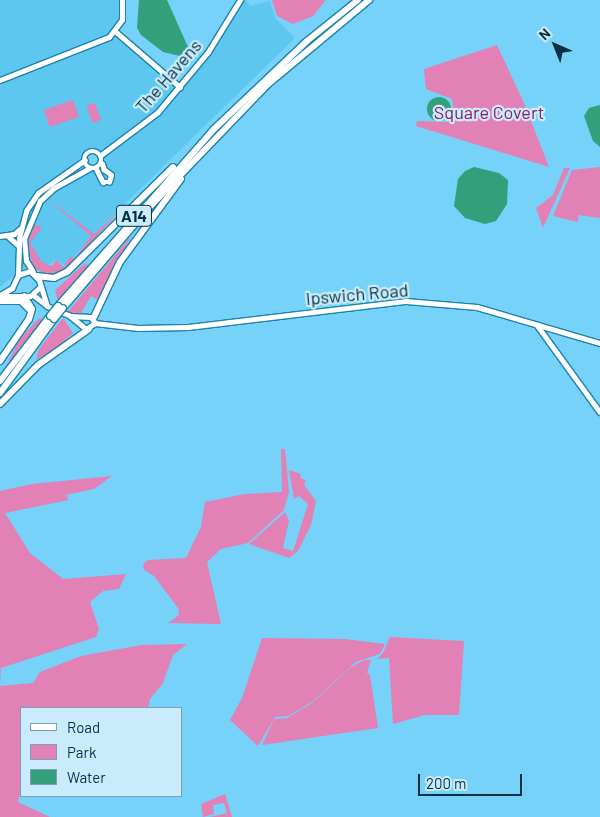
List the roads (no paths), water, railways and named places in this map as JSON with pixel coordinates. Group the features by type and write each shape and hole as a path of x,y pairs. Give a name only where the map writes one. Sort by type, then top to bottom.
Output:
{"highway":[{"name":"A14","path":"0,382 61,307 214,129 306,41 358,0"},
{"name":"A14","path":"61,307 199,153 303,52 369,0"},
{"name":"A14","path":"35,274 54,278 67,272 198,140 214,129"},
{"name":"A14","path":"94,321 105,290 136,238 199,153"},
{"path":"0,361 30,314 31,305 24,296"},
{"path":"0,301 21,302 30,314"},
{"name":"A14","path":"0,393 52,318"},
{"path":"0,404 38,365 89,329"}],"main road":[{"path":"0,296 10,290 18,275 35,274 48,306"},
{"path":"15,282 16,290 24,296"},
{"path":"0,296 33,295 40,287"},
{"path":"33,295 48,306 70,316 89,329 94,321 70,316"}],"street":[{"path":"0,80 102,42 115,31 123,15 122,0"},
{"name":"The Havens","path":"18,275 20,229 26,211 38,193 85,160 91,151 101,155 150,120 208,52 240,0"},
{"path":"115,31 180,87"},
{"path":"85,160 103,182 110,181 111,176 104,170 101,155"},
{"path":"35,274 26,261 24,239 40,201 54,188 102,162"},
{"path":"0,236 8,236 20,229"},
{"path":"8,236 19,246"},
{"name":"Ipswich Road","path":"94,321 158,329 406,301 478,307 600,344"},
{"path":"536,324 600,412"}],"water":[{"path":"139,0 167,0 188,47 180,56 163,52 141,35 137,28"},
{"path":"439,97 447,101 451,109 447,117 439,121 431,117 427,109 431,101"},
{"path":"600,105 600,147 593,141 584,116 589,108"},
{"path":"474,167 499,173 508,180 507,204 496,221 485,224 465,218 454,206 458,179 465,171"}],"park label":[{"name":"Square Covert","path":"489,112"}]}
